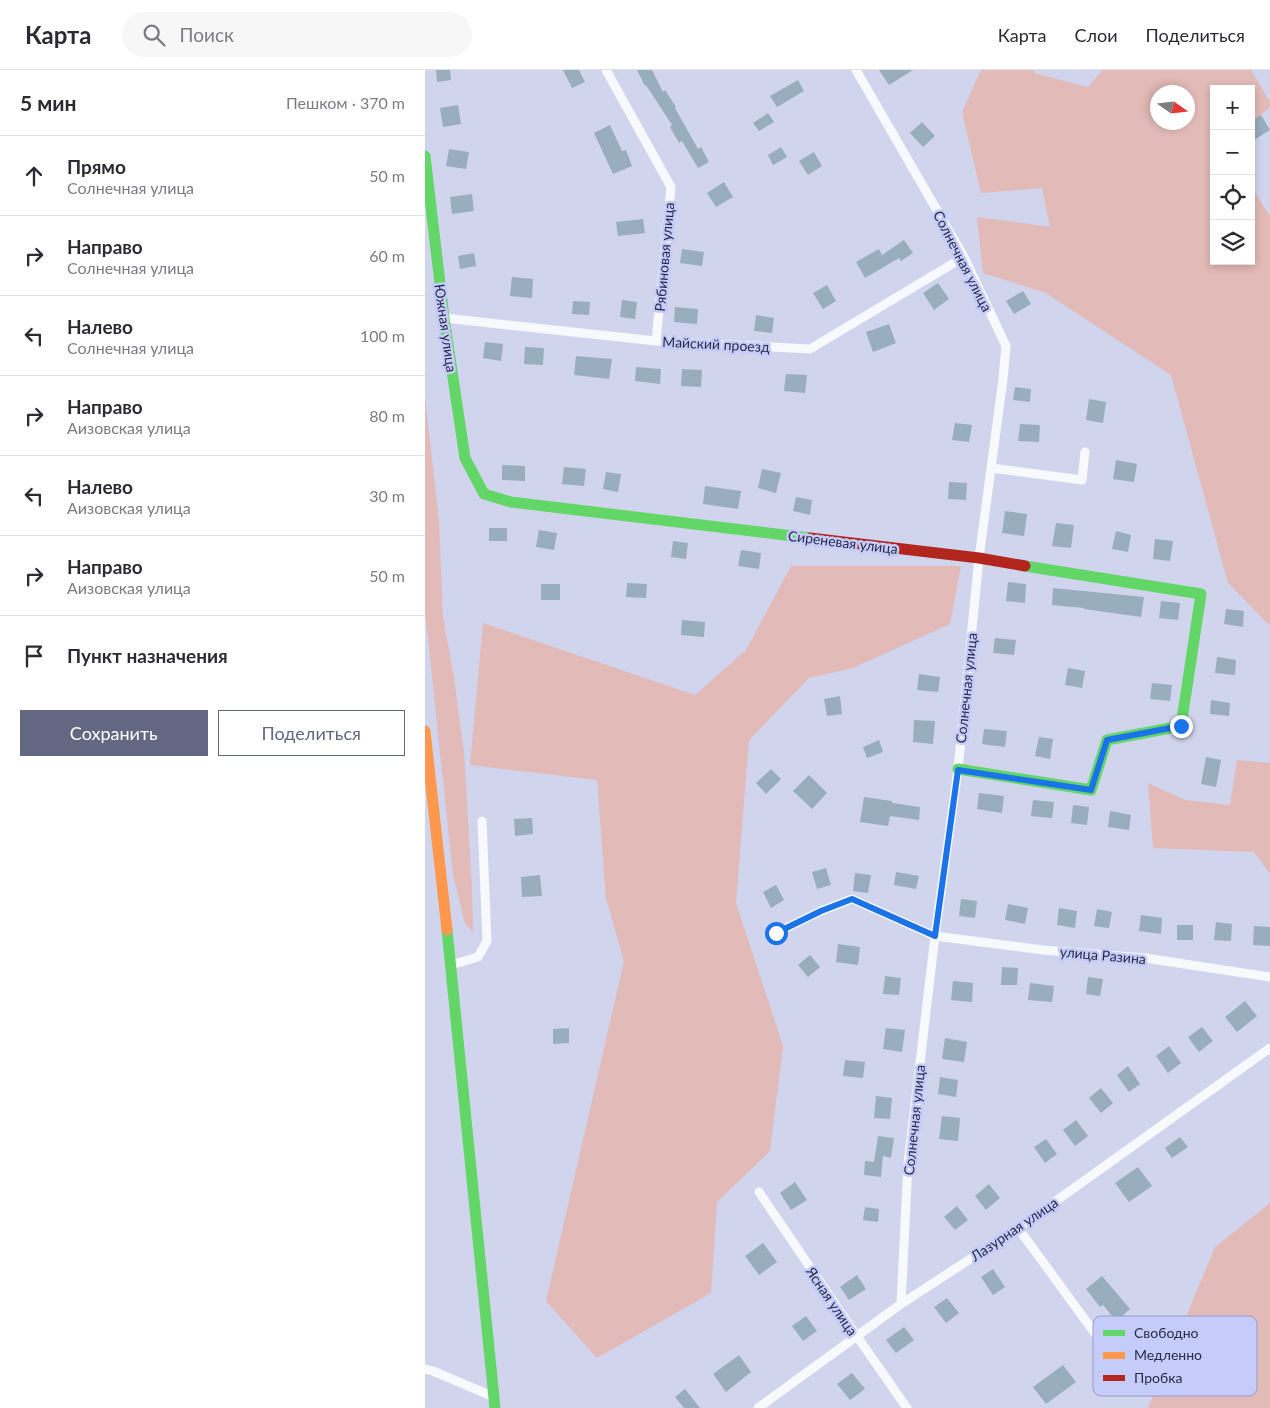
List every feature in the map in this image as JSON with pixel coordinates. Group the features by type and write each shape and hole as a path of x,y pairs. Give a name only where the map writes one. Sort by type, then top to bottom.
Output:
{"street":[{"name":"Рябиновая улица","path":"606,70 671,187 657,341"},
{"name":"Солнечная улица","path":"856,70 964,257 1006,346 979,558 958,770 935,936 908,1164 901,1304"},
{"name":"Южная улица","path":"425,156 443,318 465,458 483,494"},
{"name":"Майский проезд","path":"443,318 657,341 810,349 964,257"},
{"path":"991,468 1082,480 1085,452"},
{"name":"Сиреневая улица","path":"483,494 511,502 979,558 1201,594 1181,726 1107,740 1091,790 958,770"},
{"path":"425,730 451,965 495,1402"},
{"path":"451,965 477,957 487,941 481,821"},
{"path":"776,933 821,911 852,899 935,936"},
{"name":"улица Разина","path":"935,936 1043,950 1145,958 1270,977"},
{"name":"Лазурная улица","path":"757,1408 856,1335 1018,1228 1270,1048"},
{"name":"Ясная улица","path":"759,1192 907,1408"},
{"path":"1018,1228 1093,1331"},
{"path":"425,1369 433,1371 495,1402"}],"shaded area":[{"path":"981,70 1034,70 1034,73 1088,87 1103,70 1251,70 1270,102 1270,107 1255,120 1255,85 1210,85 1210,265 1255,265 1255,192 1270,216 1270,626 1228,583 1171,375 1046,293 983,273 977,217 1050,227 1042,188 981,193 962,112"},
{"path":"425,397 439,521 443,617 464,752 473,932 465,924 453,875 425,611"},
{"path":"791,566 961,566 950,624 853,668 809,678 749,740 736,903 783,1046 770,1151 717,1202 711,1293 597,1358 546,1301 624,961 606,899 597,780 470,765 483,623 695,695 746,650"},
{"path":"1237,760 1270,763 1270,874 1254,852 1153,848 1148,783 1185,800 1230,805"},
{"path":"1270,1203 1270,1408 1148,1408 1153,1396 1257,1396 1257,1316 1186,1316 1215,1247"}],"building":[{"path":"436,70 450,70 451,80 437,82"},
{"path":"563,70 579,70 585,82 572,88"},
{"path":"637,70 652,70 663,92 665,90 676,107 698,149 701,147 709,162 698,168 682,141 679,143 670,127 672,125 645,86"},
{"path":"879,70 913,70 889,85"},
{"path":"798,80 804,91 777,107 770,96"},
{"path":"458,105 461,124 443,127 440,108"},
{"path":"768,113 774,122 759,131 753,123"},
{"path":"1261,115 1270,130 1255,139 1255,130 1255,119"},
{"path":"922,122 935,136 923,147 910,133"},
{"path":"610,125 622,151 626,150 632,166 613,174 594,133"},
{"path":"781,147 787,157 773,165 768,155"},
{"path":"449,149 469,152 466,169 446,166"},
{"path":"814,152 822,166 808,175 799,161"},
{"path":"724,182 733,197 716,207 707,193"},
{"path":"472,194 474,211 452,214 450,197"},
{"path":"643,219 645,233 618,236 616,222"},
{"path":"904,240 913,253 901,261 899,258 865,278 856,262 879,249 882,255"},
{"path":"682,249 704,252 702,266 680,263"},
{"path":"474,253 476,266 460,269 458,256"},
{"path":"512,277 533,279 532,298 510,296"},
{"path":"938,283 949,299 934,310 923,293"},
{"path":"827,285 836,301 823,309 813,293"},
{"path":"1023,291 1031,304 1014,314 1006,301"},
{"path":"622,300 637,302 635,319 620,317"},
{"path":"573,301 590,302 589,315 572,314"},
{"path":"675,307 698,309 697,324 674,322"},
{"path":"756,315 774,318 772,333 754,331"},
{"path":"889,324 896,343 873,352 866,332"},
{"path":"485,342 503,344 501,361 483,358"},
{"path":"525,347 544,348 543,365 524,364"},
{"path":"576,356 612,359 609,379 574,375"},
{"path":"636,367 661,369 660,384 635,381"},
{"path":"682,369 702,370 701,387 681,386"},
{"path":"786,374 807,375 805,393 784,391"},
{"path":"1015,387 1031,389 1030,402 1013,400"},
{"path":"1089,399 1106,402 1103,423 1086,420"},
{"path":"955,423 972,425 969,442 952,440"},
{"path":"1020,424 1040,425 1039,442 1018,441"},
{"path":"1116,460 1137,464 1134,482 1113,479"},
{"path":"502,465 525,466 525,481 502,480"},
{"path":"564,467 586,469 584,486 562,484"},
{"path":"762,469 781,473 776,493 758,488"},
{"path":"606,472 621,474 618,492 603,489"},
{"path":"949,482 967,483 966,500 948,499"},
{"path":"705,486 741,491 738,509 703,504"},
{"path":"796,497 812,500 810,515 793,511"},
{"path":"1005,511 1027,514 1024,536 1002,533"},
{"path":"1056,523 1074,525 1071,548 1052,546"},
{"path":"489,528 507,528 507,541 489,541"},
{"path":"539,530 557,533 554,550 536,547"},
{"path":"1116,531 1131,535 1128,552 1112,549"},
{"path":"1155,539 1173,541 1170,561 1153,559"},
{"path":"673,541 688,543 686,559 671,557"},
{"path":"741,550 761,553 759,569 738,566"},
{"path":"1008,582 1026,584 1025,603 1006,601"},
{"path":"627,583 647,584 646,598 626,597"},
{"path":"541,584 560,584 560,600 541,600"},
{"path":"1053,588 1144,597 1141,617 1052,605"},
{"path":"1161,601 1180,603 1178,620 1159,618"},
{"path":"1226,609 1244,611 1243,627 1224,624"},
{"path":"682,620 705,622 704,637 681,635"},
{"path":"995,638 1016,640 1014,655 993,653"},
{"path":"1217,657 1236,660 1235,675 1215,673"},
{"path":"1068,668 1085,671 1082,688 1065,685"},
{"path":"919,674 940,677 938,692 917,690"},
{"path":"1152,683 1172,685 1170,701 1150,699"},
{"path":"840,696 842,714 827,716 824,699"},
{"path":"1211,700 1230,703 1229,716 1210,714"},
{"path":"914,720 935,721 933,744 913,742"},
{"path":"984,729 1007,731 1005,747 982,744"},
{"path":"1039,737 1053,739 1050,759 1035,756"},
{"path":"879,740 883,752 867,758 863,747"},
{"path":"1206,757 1221,760 1216,787 1201,784"},
{"path":"771,769 781,779 766,794 756,783"},
{"path":"809,775 827,793 812,809 793,791"},
{"path":"979,793 1004,796 1002,813 977,809"},
{"path":"864,797 920,807 919,820 890,816 888,826 860,822"},
{"path":"1033,800 1054,802 1052,818 1031,816"},
{"path":"1073,805 1089,807 1087,825 1071,823"},
{"path":"1110,811 1131,815 1129,830 1108,827"},
{"path":"532,818 533,834 515,836 514,819"},
{"path":"826,868 831,885 817,889 812,872"},
{"path":"896,872 919,876 916,889 894,885"},
{"path":"855,873 871,875 868,893 853,891"},
{"path":"540,875 542,896 522,897 521,877"},
{"path":"776,885 784,900 771,908 763,892"},
{"path":"961,899 977,901 975,918 959,916"},
{"path":"1008,904 1028,908 1025,924 1005,920"},
{"path":"1059,908 1077,911 1075,928 1057,925"},
{"path":"1097,909 1112,912 1109,928 1094,926"},
{"path":"1141,915 1162,918 1161,934 1139,931"},
{"path":"1216,922 1232,924 1231,941 1214,940"},
{"path":"1177,925 1193,925 1193,940 1177,940"},
{"path":"1254,926 1270,927 1270,946 1253,945"},
{"path":"838,944 860,947 858,965 836,962"},
{"path":"810,955 820,967 808,977 798,965"},
{"path":"1002,967 1018,968 1017,985 1001,985"},
{"path":"885,976 901,978 899,995 883,994"},
{"path":"1088,977 1103,979 1100,996 1086,994"},
{"path":"953,981 973,983 972,1002 951,1000"},
{"path":"1030,983 1054,986 1052,1002 1028,1000"},
{"path":"1245,1001 1257,1016 1237,1032 1225,1017"},
{"path":"1202,1027 1213,1041 1199,1052 1188,1037"},
{"path":"569,1028 569,1043 553,1044 553,1029"},
{"path":"886,1028 905,1030 902,1052 883,1049"},
{"path":"945,1038 967,1042 964,1062 942,1059"},
{"path":"1169,1046 1181,1063 1168,1073 1156,1056"},
{"path":"845,1060 865,1062 863,1078 843,1076"},
{"path":"1128,1066 1140,1084 1129,1092 1117,1075"},
{"path":"940,1077 958,1080 956,1097 938,1094"},
{"path":"1101,1088 1113,1103 1101,1113 1089,1098"},
{"path":"876,1096 892,1098 890,1119 874,1118"},
{"path":"942,1116 960,1118 958,1141 939,1139"},
{"path":"1076,1120 1088,1136 1075,1146 1063,1130"},
{"path":"878,1136 894,1138 891,1158 883,1156 881,1177 864,1175 865,1161 874,1162"},
{"path":"1180,1137 1188,1147 1172,1158 1165,1148"},
{"path":"1046,1139 1057,1154 1045,1163 1034,1147"},
{"path":"1138,1167 1152,1186 1129,1202 1115,1183"},
{"path":"795,1182 807,1200 791,1210 780,1193"},
{"path":"989,1184 1000,1198 986,1210 975,1196"},
{"path":"957,1206 968,1220 955,1230 944,1217"},
{"path":"865,1207 879,1209 878,1222 863,1220"},
{"path":"763,1243 777,1262 759,1275 745,1256"},
{"path":"993,1269 1005,1287 993,1295 981,1277"},
{"path":"857,1275 866,1289 849,1300 840,1287"},
{"path":"1102,1276 1130,1309 1122,1316 1112,1316 1103,1305 1100,1307 1086,1289"},
{"path":"947,1298 959,1313 946,1323 934,1307"},
{"path":"806,1316 817,1331 803,1341 792,1326"},
{"path":"904,1327 914,1340 896,1353 886,1340"},
{"path":"739,1355 751,1372 726,1392 713,1374"},
{"path":"1063,1365 1076,1382 1046,1404 1033,1387"},
{"path":"852,1373 865,1389 850,1400 837,1384"},
{"path":"685,1389 700,1408 684,1408 675,1397"}],"traffic: fast":[{"path":"425,156 444,318 465,458 484,494 511,502 810,538"},
{"path":"958,769 1091,790 1107,740 1181,726 1201,594 1025,566"},
{"path":"447,930 495,1408"}],"traffic: slow":[{"path":"425,731 447,930"}],"traffic: jam":[{"path":"810,538 979,558 1025,566"}],"route":[{"path":"776,933 821,911 852,899 935,936 958,770 1091,790 1107,740 1181,726"}]}
